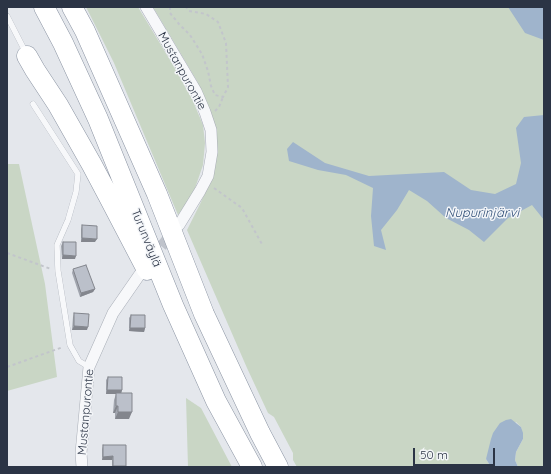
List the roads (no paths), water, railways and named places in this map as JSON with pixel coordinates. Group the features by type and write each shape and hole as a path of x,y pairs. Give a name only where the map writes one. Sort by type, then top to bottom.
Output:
{"highway":[{"name":"Turunväylä","path":"44,7 63,43 98,119 173,305 216,401 252,467"},
{"path":"72,7 85,31 157,194 204,314 260,433 278,467"},
{"path":"27,56 96,172 164,306 216,401"}],"street":[{"name":"Mustanpurontie","path":"146,7 196,91 211,130 212,152 208,176 179,225"},
{"name":"Mustanpurontie","path":"82,467 81,453 89,367 113,313 140,274"}],"lane":[{"path":"7,16 27,56"},
{"path":"33,104 78,174 76,192 68,220 57,245 58,271 70,344 79,361 89,367"}],"water":[{"path":"508,7 544,7 544,40 525,33"},
{"name":"Nupurinjärvi","path":"544,115 544,220 532,205 508,218 484,242 469,230 446,218 427,201 409,190 397,210 381,230 386,250 374,246 371,216 373,188 346,175 318,170 289,161 287,149 293,142 325,163 369,176 444,172 471,190 495,194 516,184 521,163 516,128 524,117"},
{"path":"511,419 521,427 523,433 523,439 516,452 515,460 518,467 491,467 486,459 493,433 500,423"}],"tunnel":[{"path":"151,259 174,231"}]}
